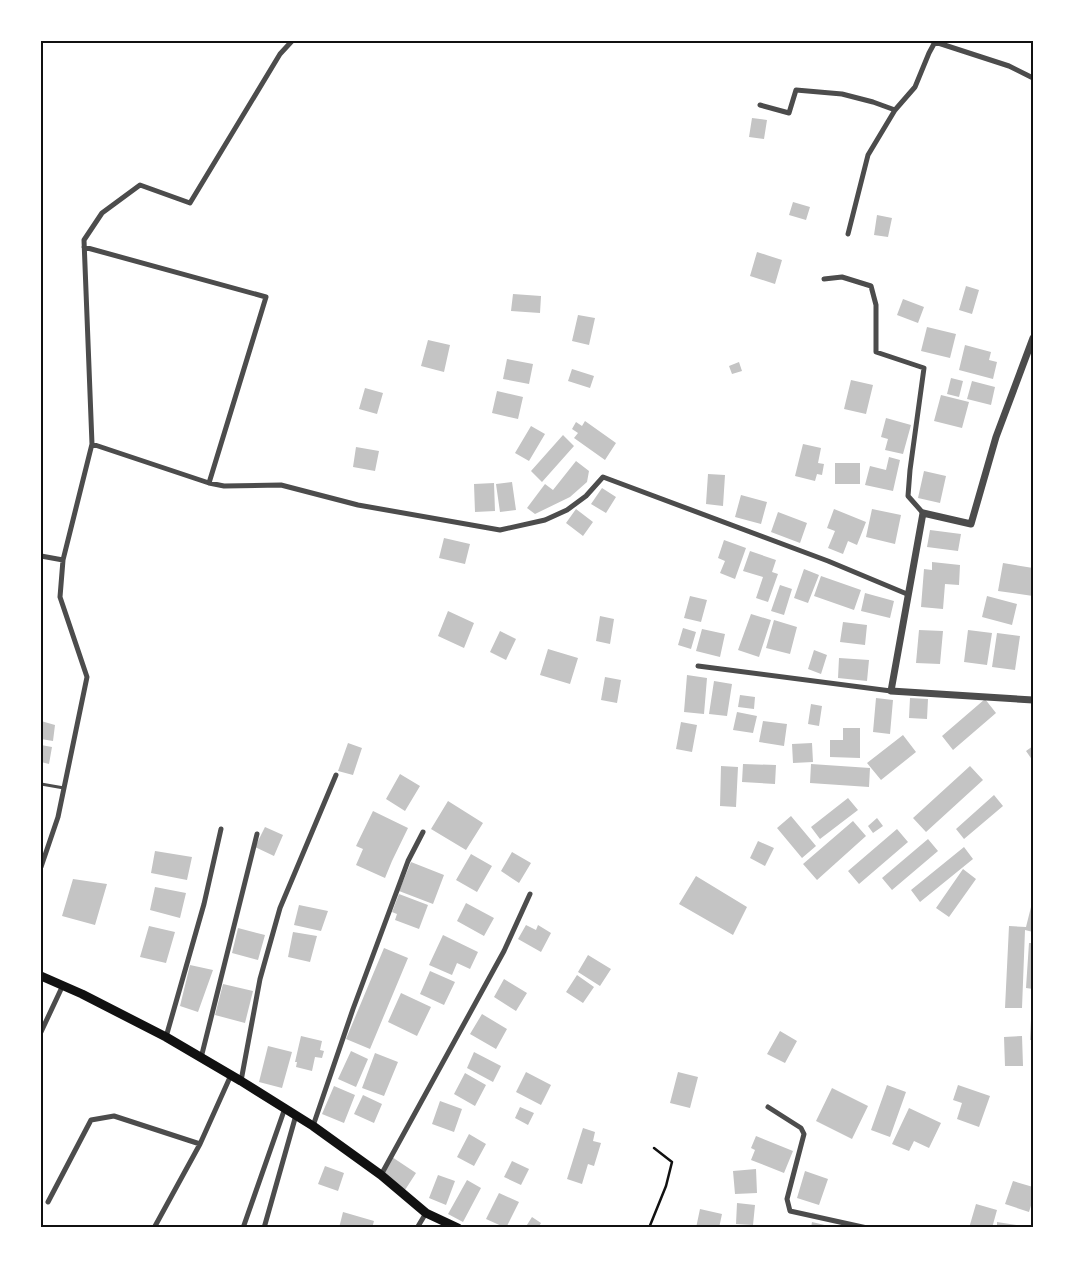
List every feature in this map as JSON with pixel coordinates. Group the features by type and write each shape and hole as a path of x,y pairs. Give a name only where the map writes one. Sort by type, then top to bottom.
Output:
{"main road":[{"path":"41,976 63,985 166,1037 285,1108 381,1175 426,1213 458,1228"}],"street":[{"path":"41,867 58,817 87,678 60,597 63,560 92,444 84,240 102,213 140,185 190,203 280,54 292,41"},
{"path":"848,234 868,155 895,110 915,87 934,42 1009,66 1033,78"},
{"path":"760,106 789,113 796,90 842,94 895,110"},
{"path":"84,248 266,297 209,483"},
{"path":"824,279 842,276 871,286 876,305 876,352 924,368 908,496 922,514 971,524 996,437 1033,338"},
{"path":"92,444 209,483 224,486 281,485 358,505 500,530 544,520 567,510 586,496 603,476 828,561 907,594"},
{"path":"890,691 922,514"},
{"path":"41,556 63,560"},
{"path":"698,666 890,691 1033,700"},
{"path":"241,1082 260,979 280,908 336,775"},
{"path":"166,1037 204,904 220,829"},
{"path":"313,1126 353,1009 408,860 423,832"},
{"path":"201,1058 257,834"},
{"path":"381,1175 504,951 530,894"},
{"path":"41,1032 63,985"},
{"path":"154,1228 200,1144 231,1076"},
{"path":"768,1107 801,1128 804,1134 787,1199 790,1211 867,1228"},
{"path":"243,1228 285,1108"},
{"path":"264,1228 296,1115"},
{"path":"48,1202 91,1120 114,1116 200,1144"},
{"path":"417,1228 426,1213"}],"lane":[{"path":"41,784 64,788"}],"path":[{"path":"649,1228 666,1186 672,1162 654,1148"}],"building":[{"path":"752,118 767,120 764,139 749,137"},
{"path":"793,202 810,207 806,220 789,215"},
{"path":"877,215 892,218 888,237 874,235"},
{"path":"757,252 782,260 775,284 750,276"},
{"path":"966,286 979,290 972,314 959,310"},
{"path":"513,294 541,296 540,313 511,311"},
{"path":"903,299 924,307 918,323 897,315"},
{"path":"578,315 595,318 589,345 572,341"},
{"path":"927,327 956,334 950,358 921,351"},
{"path":"428,340 450,345 444,372 421,366"},
{"path":"965,345 991,352 989,360 997,362 993,379 959,370"},
{"path":"507,359 533,364 529,384 503,379"},
{"path":"739,362 742,371 732,374 729,366"},
{"path":"572,369 594,376 590,388 568,381"},
{"path":"951,378 963,381 959,397 947,394"},
{"path":"851,380 873,385 866,414 844,409"},
{"path":"972,381 995,387 991,405 967,399"},
{"path":"365,388 383,393 377,414 359,409"},
{"path":"497,391 523,397 518,419 492,413"},
{"path":"941,395 969,402 962,428 934,421"},
{"path":"886,418 911,425 903,454 885,450 888,439 881,437"},
{"path":"585,421 616,443 605,460 574,438 578,433 572,429 576,422 582,426"},
{"path":"531,426 545,434 529,461 515,453"},
{"path":"563,435 574,446 542,482 531,471"},
{"path":"803,444 821,448 818,463 824,464 822,475 817,474 815,481 795,476"},
{"path":"356,447 379,451 375,471 353,467"},
{"path":"889,457 900,460 893,491 865,485 870,466 886,470"},
{"path":"576,461 589,471 587,482 570,497 535,514 527,508 545,484 553,490"},
{"path":"835,463 860,463 860,484 835,484"},
{"path":"924,471 946,476 940,503 918,498"},
{"path":"708,474 725,475 723,506 706,504"},
{"path":"512,482 516,510 500,512 496,484"},
{"path":"494,483 495,511 475,512 474,484"},
{"path":"602,488 616,497 606,513 591,504"},
{"path":"741,495 767,502 761,524 735,517"},
{"path":"576,509 593,522 583,536 566,523"},
{"path":"834,509 866,522 857,545 848,541 843,554 828,548 835,531 827,528"},
{"path":"872,509 901,515 895,544 866,537"},
{"path":"778,512 807,523 800,543 771,532"},
{"path":"930,530 961,534 958,551 927,547"},
{"path":"444,538 470,544 465,564 439,558"},
{"path":"724,540 746,548 735,579 720,573 725,561 718,558"},
{"path":"750,551 776,560 772,572 778,574 768,602 756,598 763,577 743,571"},
{"path":"932,562 960,565 959,585 945,584 943,609 921,607 924,569 932,570"},
{"path":"1003,563 1033,568 1033,596 998,591"},
{"path":"804,569 819,575 808,603 794,598"},
{"path":"821,576 861,590 854,610 814,596"},
{"path":"780,585 792,589 784,615 771,611"},
{"path":"865,593 894,601 890,618 861,611"},
{"path":"690,596 707,600 701,622 684,618"},
{"path":"987,596 1017,604 1012,625 982,617"},
{"path":"448,611 474,623 464,648 438,636"},
{"path":"751,614 771,620 759,657 738,650"},
{"path":"600,616 614,619 610,644 596,641"},
{"path":"774,620 797,627 790,654 766,648"},
{"path":"843,622 867,625 865,645 840,642"},
{"path":"683,628 696,632 691,649 678,645"},
{"path":"702,629 725,634 720,657 696,651"},
{"path":"919,630 943,631 940,664 916,663"},
{"path":"968,630 992,633 987,665 964,662"},
{"path":"500,631 516,639 506,660 490,652"},
{"path":"997,633 1020,636 1015,670 992,667"},
{"path":"548,649 578,658 570,684 540,675"},
{"path":"814,650 827,655 821,674 808,669"},
{"path":"839,658 869,660 867,681 838,678"},
{"path":"687,675 707,678 704,714 684,712"},
{"path":"605,677 621,680 617,703 601,700"},
{"path":"714,681 732,684 727,716 709,714"},
{"path":"740,695 755,697 754,709 738,707"},
{"path":"876,698 893,700 890,734 873,732"},
{"path":"910,698 928,699 927,719 909,718"},
{"path":"985,699 996,713 953,750 942,736"},
{"path":"811,704 822,706 819,726 808,724"},
{"path":"737,712 757,716 753,733 733,730"},
{"path":"41,721 55,725 53,741 41,739"},
{"path":"763,721 787,724 784,746 759,742"},
{"path":"681,722 697,725 692,752 676,749"},
{"path":"843,728 860,728 860,758 830,757 830,740 843,740"},
{"path":"903,735 916,752 881,780 867,763"},
{"path":"348,743 362,748 353,775 338,771"},
{"path":"812,743 813,762 793,763 792,744"},
{"path":"41,745 52,747 49,764 41,762"},
{"path":"1033,746 1033,761 1026,751"},
{"path":"743,764 776,765 775,784 742,782"},
{"path":"811,764 870,768 869,787 810,783"},
{"path":"721,766 738,767 736,807 720,806"},
{"path":"970,766 983,780 926,832 913,818"},
{"path":"400,774 420,786 405,811 386,799"},
{"path":"994,795 1003,806 964,839 956,829"},
{"path":"848,798 858,810 820,839 811,827"},
{"path":"448,801 483,823 466,850 431,829"},
{"path":"373,811 408,828 385,878 356,865 363,849 356,846"},
{"path":"791,816 816,846 802,858 777,828"},
{"path":"877,818 883,826 873,833 868,826"},
{"path":"853,821 866,836 817,880 803,864"},
{"path":"265,827 283,835 274,856 255,847"},
{"path":"897,829 908,842 859,884 848,871"},
{"path":"928,839 938,851 892,890 882,878"},
{"path":"758,841 774,848 765,866 750,858"},
{"path":"964,847 973,859 920,902 911,890"},
{"path":"155,851 192,857 187,880 151,873"},
{"path":"512,852 531,863 519,883 501,871"},
{"path":"471,854 492,866 477,892 456,880"},
{"path":"411,862 444,875 433,904 399,891"},
{"path":"963,869 976,879 949,917 936,908"},
{"path":"696,876 747,907 733,935 679,904"},
{"path":"73,879 107,884 95,925 62,916"},
{"path":"155,887 186,893 180,918 150,910"},
{"path":"399,894 428,905 419,929 395,920 397,914 392,912"},
{"path":"466,903 494,918 484,936 457,921"},
{"path":"1032,903 1033,932 1025,930 1022,1008 1005,1008 1009,926 1026,927"},
{"path":"299,905 328,911 321,931 294,925"},
{"path":"526,925 536,930 538,925 551,933 541,952 518,939"},
{"path":"149,926 175,932 166,963 140,957"},
{"path":"238,928 265,935 258,960 232,953"},
{"path":"293,932 317,936 310,962 288,957"},
{"path":"443,935 478,952 470,969 457,963 452,975 429,965"},
{"path":"1029,943 1033,943 1033,989 1026,988"},
{"path":"384,948 408,958 370,1049 346,1039"},
{"path":"588,955 611,969 600,986 578,972"},
{"path":"190,965 213,970 198,1012 180,1006"},
{"path":"430,971 455,982 444,1005 420,994"},
{"path":"577,975 594,987 583,1003 566,992"},
{"path":"504,979 527,993 516,1011 494,997"},
{"path":"223,984 253,991 245,1023 215,1015"},
{"path":"401,993 431,1007 417,1036 388,1022"},
{"path":"482,1014 507,1029 496,1049 470,1034"},
{"path":"1031,1020 1033,1020 1033,1040 1030,1040"},
{"path":"780,1031 797,1041 785,1063 767,1054"},
{"path":"301,1036 322,1041 320,1050 324,1051 322,1058 315,1057 312,1071 296,1067 297,1062 295,1062"},
{"path":"1022,1036 1023,1066 1005,1066 1004,1037"},
{"path":"268,1046 292,1052 282,1088 259,1082"},
{"path":"351,1051 368,1059 356,1087 338,1079"},
{"path":"474,1052 501,1066 493,1082 467,1068"},
{"path":"375,1053 398,1062 384,1096 362,1088"},
{"path":"526,1072 551,1085 541,1105 516,1092"},
{"path":"678,1072 698,1077 690,1108 670,1103"},
{"path":"465,1073 486,1085 475,1106 454,1094"},
{"path":"887,1085 906,1092 890,1137 871,1130"},
{"path":"958,1085 990,1096 979,1127 957,1119 962,1103 953,1100"},
{"path":"334,1086 355,1095 344,1123 322,1114"},
{"path":"832,1088 868,1106 852,1139 816,1121"},
{"path":"363,1095 382,1104 374,1123 354,1114"},
{"path":"440,1101 462,1109 454,1132 432,1124"},
{"path":"520,1107 534,1113 528,1125 515,1118"},
{"path":"909,1108 941,1123 929,1148 914,1141 909,1151 892,1144"},
{"path":"583,1128 595,1132 593,1141 601,1143 594,1166 588,1164 582,1184 567,1179"},
{"path":"469,1134 486,1144 474,1166 457,1157"},
{"path":"756,1136 793,1151 784,1173 751,1160 755,1150 751,1148"},
{"path":"392,1157 416,1173 405,1190 381,1174"},
{"path":"512,1161 529,1169 521,1185 504,1177"},
{"path":"325,1166 344,1173 338,1191 318,1184"},
{"path":"756,1169 757,1193 735,1194 733,1171"},
{"path":"805,1171 828,1179 819,1205 797,1198"},
{"path":"438,1175 455,1181 446,1205 429,1198"},
{"path":"467,1180 481,1188 463,1222 448,1214"},
{"path":"1013,1181 1033,1187 1033,1199 1029,1212 1005,1204"},
{"path":"499,1193 519,1202 506,1228 486,1219"},
{"path":"737,1203 755,1205 753,1225 736,1224"},
{"path":"976,1204 997,1210 992,1228 969,1228"},
{"path":"700,1209 722,1214 719,1228 696,1228"},
{"path":"343,1212 374,1221 372,1228 339,1228"},
{"path":"532,1217 541,1223 538,1228 525,1228"},
{"path":"812,1222 833,1227 833,1228 811,1228"},
{"path":"997,1222 1029,1227 1029,1228 997,1228"}]}
